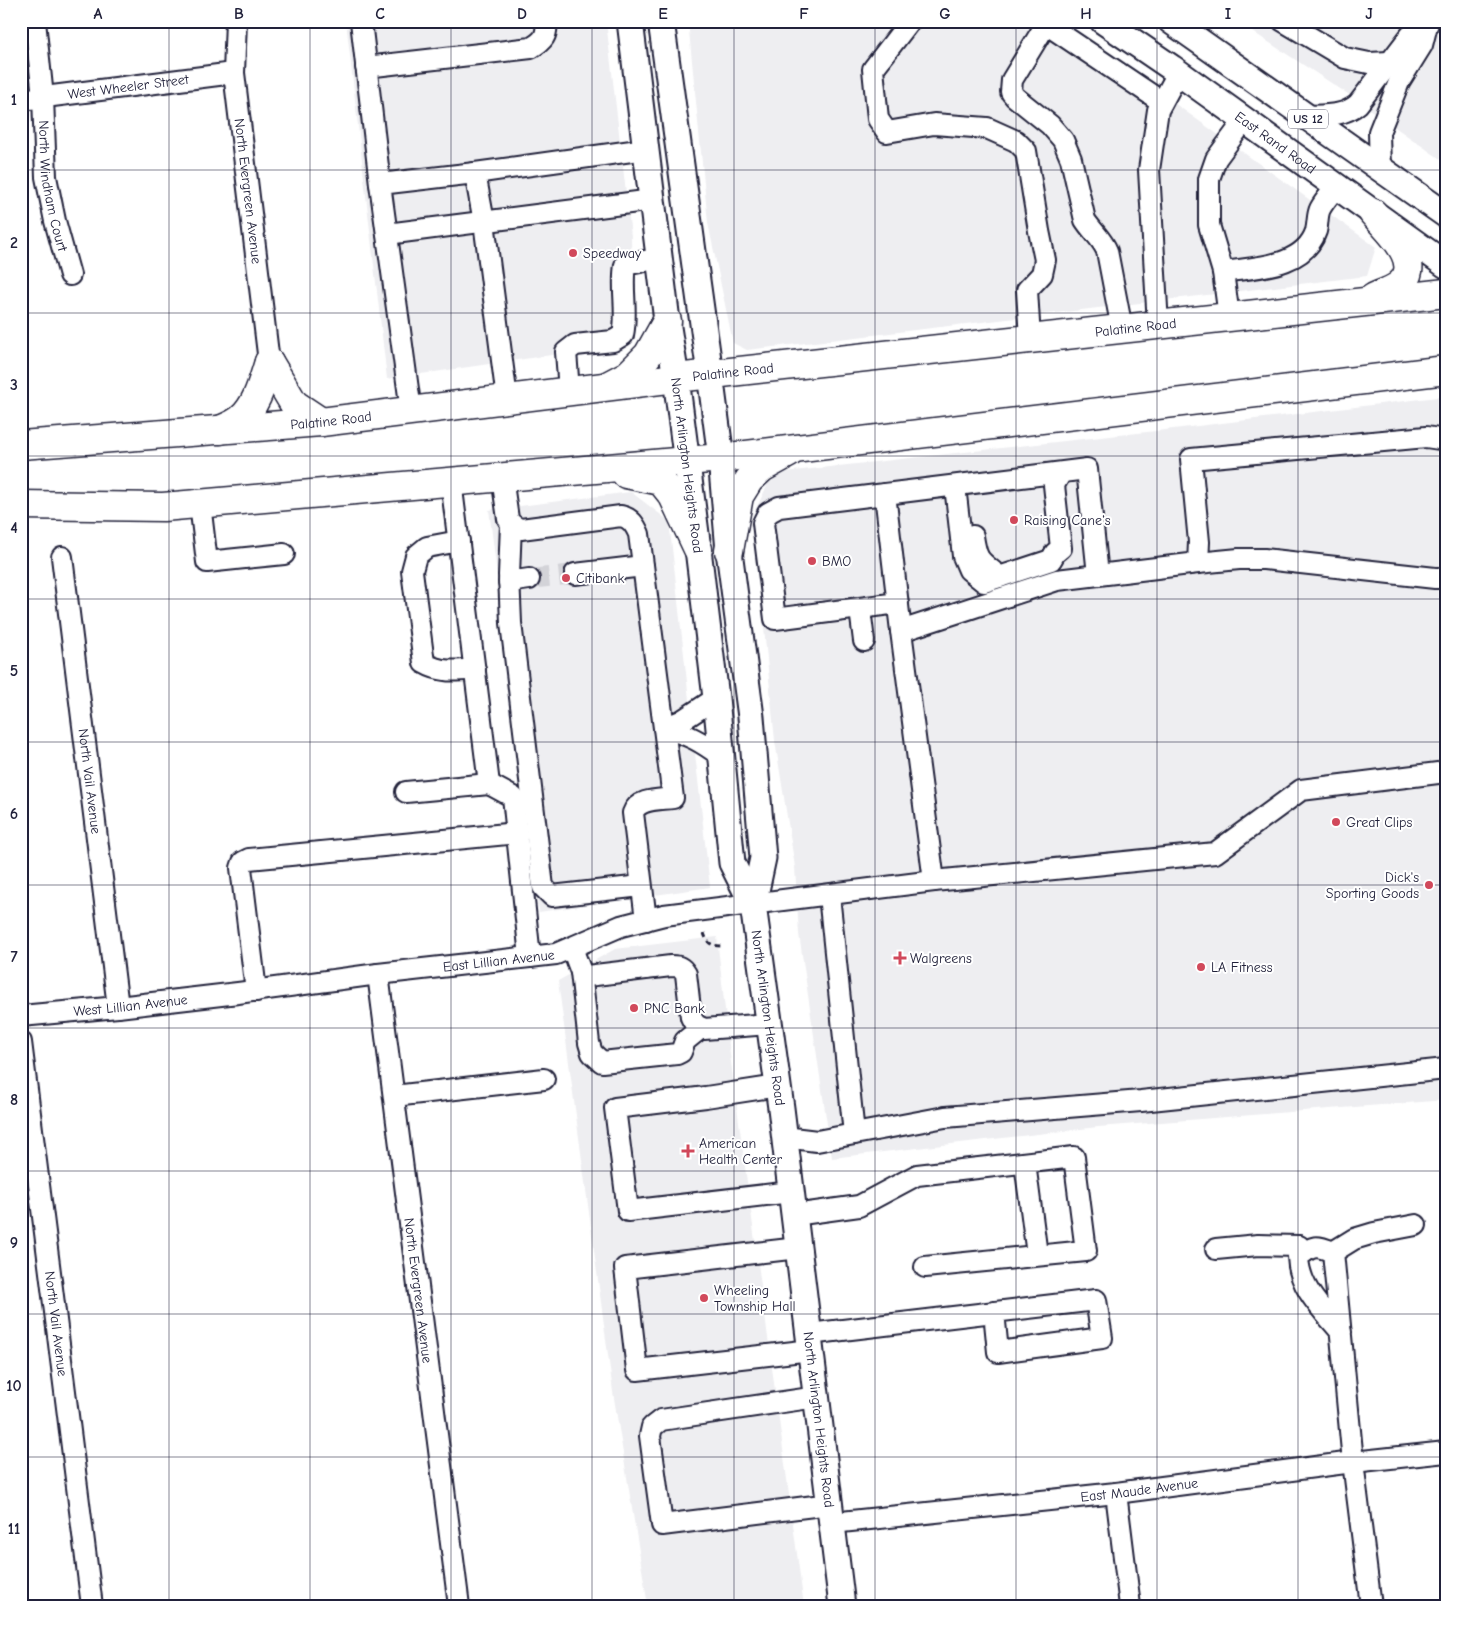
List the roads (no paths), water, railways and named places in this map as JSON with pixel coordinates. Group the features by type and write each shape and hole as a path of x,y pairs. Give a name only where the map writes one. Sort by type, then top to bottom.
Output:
{"highway":[{"path":"1363,302 1396,287 1405,279 1408,267 1404,248 1373,213"},
{"name":"Palatine Road","path":"21,445 321,422 710,374 1446,293"},
{"path":"607,386 628,375 648,355 667,321"},
{"path":"269,362 294,404 321,422"},
{"path":"219,430 242,419 252,406 269,362"},
{"path":"21,522 42,522 163,507 721,458 1446,370"},
{"path":"21,434 149,436"},
{"path":"729,552 739,496 749,480 762,468 797,448"},
{"path":"600,468 661,481 673,496 698,549"},
{"path":"21,505 163,507"}],"main road":[{"name":"North Arlington Heights Road","path":"630,21 667,321 698,549 716,698 732,863 753,905 793,1203 842,1606"},
{"name":"North Arlington Heights Road","path":"660,21 721,458 729,552 751,717 763,858 753,905"},
{"name":"East Rand Road","path":"1104,21 1446,265"},
{"name":"US 12","path":"1171,21 1446,214"}],"street":[{"name":"North Windham Court","path":"35,21 42,97 46,177 54,221 70,274"},
{"name":"North Evergreen Avenue","path":"236,21 234,73 269,362"},
{"path":"361,21 380,184 411,411"},
{"path":"366,67 531,48 542,42 546,35 546,21"},
{"path":"910,21 873,69 878,119 887,132 934,124 987,128 1016,142 1026,150 1039,230 1046,260 1042,274 1027,290 1030,339"},
{"path":"1283,21 1345,58 1368,62 1389,62"},
{"path":"1122,329 1107,251 1103,242 1091,230 1085,220 1068,149 1057,131 1015,97 1011,92 1012,80 1047,23 1162,102"},
{"path":"1305,116 1345,112 1358,104 1410,36 1428,23"},
{"path":"1380,169 1378,132 1398,82 1422,45 1428,23"},
{"path":"1345,58 1360,81 1362,97"},
{"name":"West Wheeler Street","path":"21,100 234,73"},
{"path":"1158,325 1150,170 1158,110 1178,73"},
{"path":"1229,317 1222,272 1210,225 1209,179 1216,159 1244,121"},
{"path":"380,184 646,149"},
{"path":"475,173 484,222 507,399"},
{"path":"1222,272 1276,263 1294,258 1304,251 1316,232 1320,209 1336,187"},
{"path":"387,234 653,200"},
{"path":"569,391 566,352 575,345 613,342 623,335 626,324 623,279 625,265 660,258"},
{"path":"1198,563 1199,542 1191,460 1426,436 1446,440"},
{"path":"898,603 775,619 763,523 768,513 779,506 1087,469 1098,575"},
{"path":"961,485 954,553 969,570 984,582 1051,560 1061,548 1054,485 1061,472"},
{"path":"1030,476 1042,488 1050,549 1055,553"},
{"path":"502,477 519,580 511,623 543,887 552,896 641,886"},
{"path":"451,481 489,784"},
{"path":"961,485 976,554 979,560 1000,577"},
{"path":"885,494 934,881"},
{"path":"200,504 207,562 284,554"},
{"path":"511,524 521,529 621,516 633,522 639,534 673,798 642,802 634,808 633,813 646,920"},
{"path":"459,541 427,547 416,556 412,571 424,663 434,669 454,671 475,668"},
{"name":"North Vail Avenue","path":"62,557 118,1007"},
{"path":"901,632 1057,580 1198,563 1239,559 1264,559 1446,578"},
{"path":"575,574 643,566"},
{"path":"860,609 864,641"},
{"path":"664,728 681,721 716,698"},
{"path":"664,728 684,733 722,756"},
{"name":"East Lillian Avenue","path":"247,992 378,974 556,954 621,926 664,915 934,881 1214,853 1301,790 1446,772"},
{"path":"406,792 489,784 513,796 530,957"},
{"path":"247,992 241,868 243,862 249,859 517,832"},
{"path":"829,895 854,1134"},
{"path":"572,948 581,972 589,1043 592,1053 602,1062 677,1054 681,1052 685,1041 701,1028"},
{"path":"581,972 587,976 678,966 686,974 690,1017 693,1023 701,1028 769,1024"},
{"name":"North Evergreen Avenue","path":"378,974 459,1606"},
{"name":"West Lillian Avenue","path":"21,1016 247,992"},
{"name":"North Vail Avenue","path":"21,1042 92,1606"},
{"path":"784,1137 817,1141 945,1117 1141,1100 1446,1069"},
{"path":"394,1096 544,1079"},
{"path":"778,1086 615,1108 628,1212 793,1203 859,1206 917,1175 1074,1157 1086,1250 924,1267"},
{"path":"1025,1163 1037,1255"},
{"path":"1333,1252 1354,1239 1374,1233 1416,1226"},
{"path":"1216,1249 1258,1245 1299,1246 1304,1252"},
{"path":"1333,1252 1318,1246 1308,1248 1298,1257 1298,1269 1307,1291 1341,1332"},
{"path":"798,1248 626,1268 637,1370 994,1312 1096,1300 1102,1338 998,1352 994,1312"},
{"path":"1333,1252 1353,1462 1371,1606"},
{"name":"East Maude Avenue","path":"817,1397 656,1422 652,1427 650,1436 662,1525 745,1515 831,1514 1116,1493 1353,1462 1446,1452"},
{"path":"1116,1493 1130,1606"}],"tunnel":[{"path":"529,579 575,574"}],"place":[{"name":"Speedway","path":"573,253"},
{"name":"Raising Cane's","path":"1014,520"},
{"name":"BMO","path":"812,561"},
{"name":"Citibank","path":"566,578"},
{"name":"Great Clips","path":"1336,822"},
{"name":"Dick's Sporting Goods","path":"1429,885"},
{"name":"Walgreens","path":"900,958"},
{"name":"LA Fitness","path":"1201,967"},
{"name":"PNC Bank","path":"634,1008"},
{"name":"American Health Center","path":"688,1151"},
{"name":"Wheeling Township Hall","path":"704,1298"}]}
